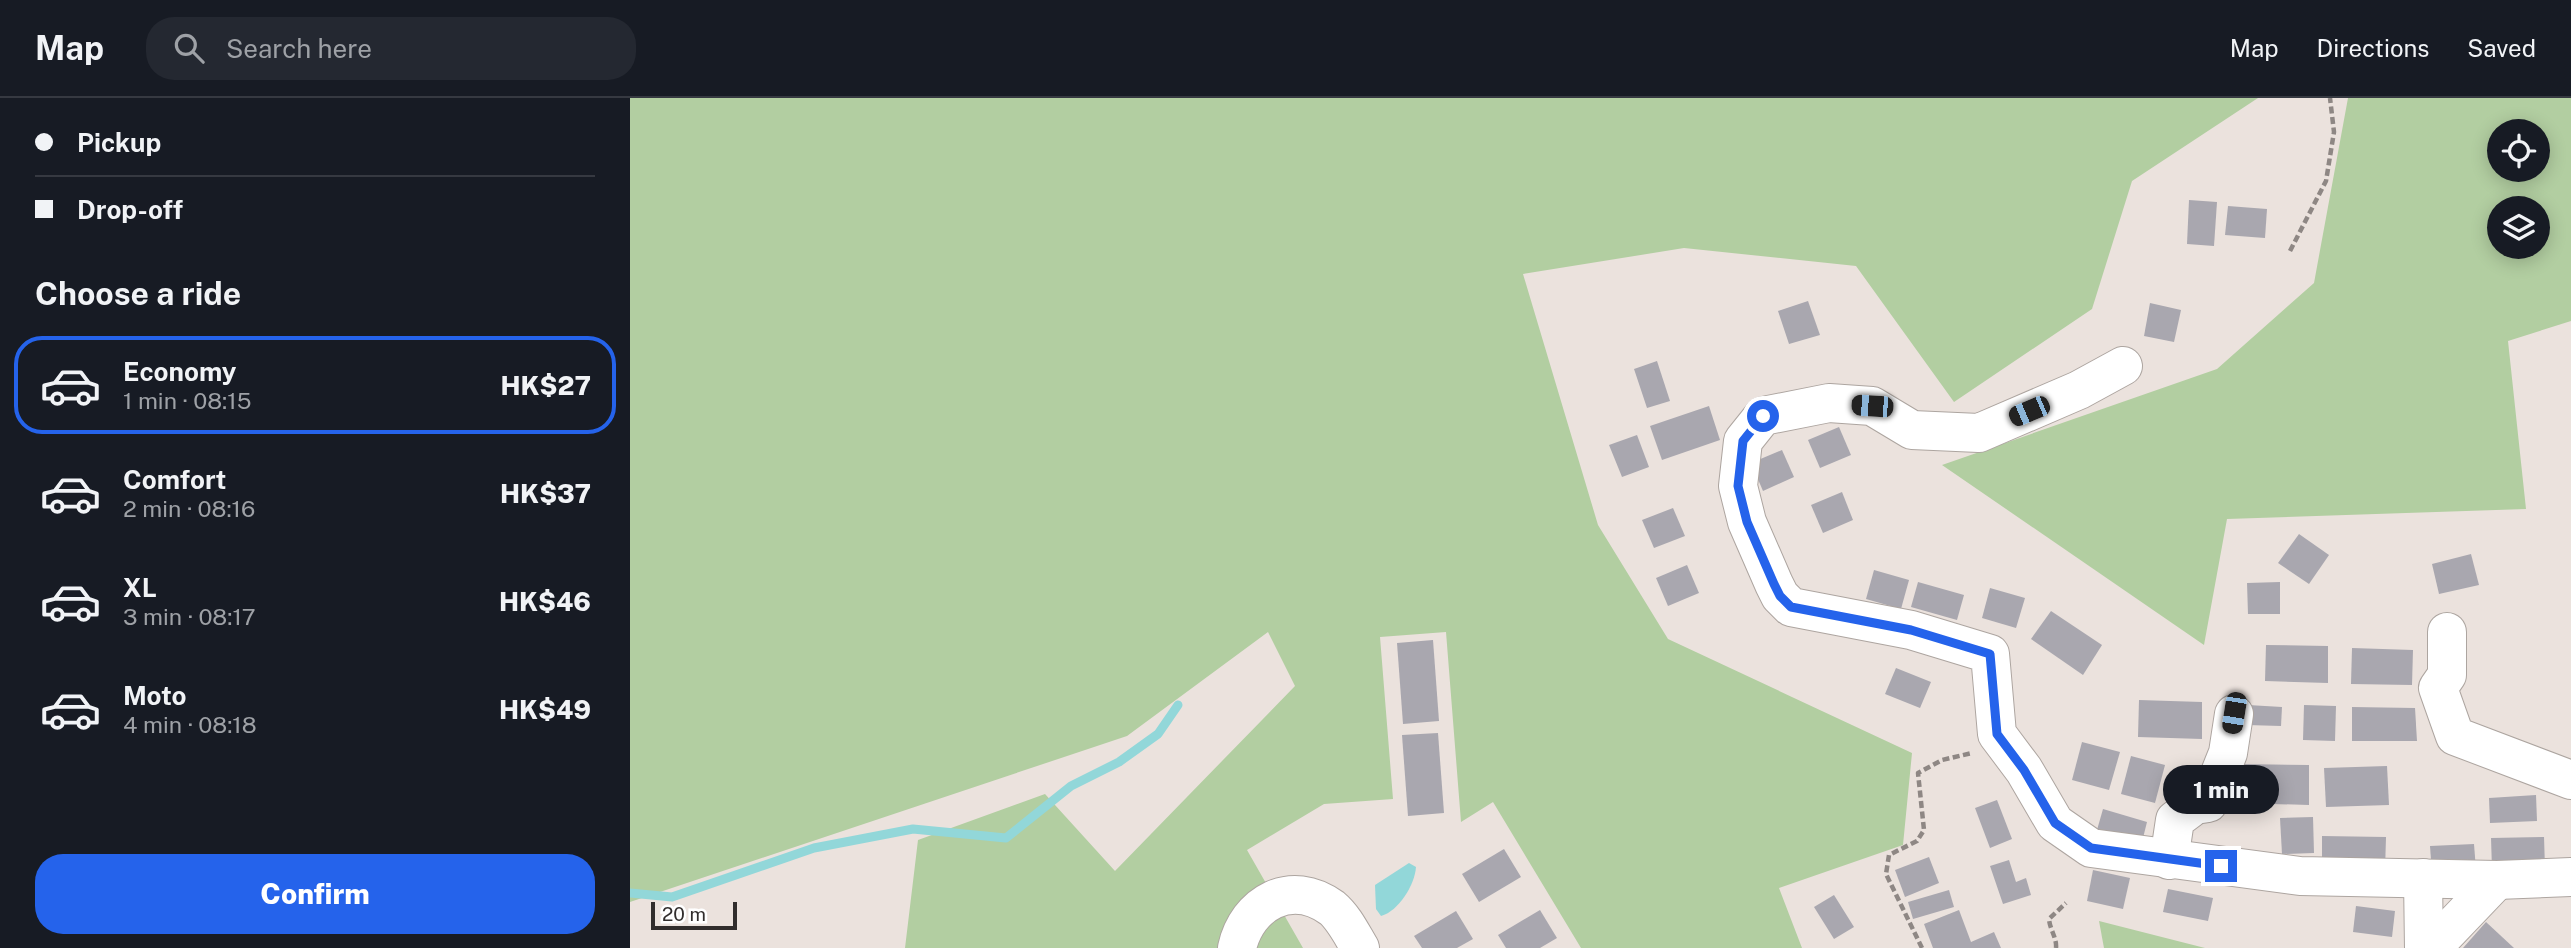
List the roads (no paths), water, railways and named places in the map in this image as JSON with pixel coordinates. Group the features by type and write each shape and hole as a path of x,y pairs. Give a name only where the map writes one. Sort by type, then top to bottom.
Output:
{"street":[{"path":"2123,366 2079,390 1979,433 1912,429 1872,406 1829,403 1763,416 1743,441 1738,486 1747,522 1780,596 1791,607 1911,630 1990,654 1997,734 2024,770 2055,823 2091,848 2300,876 2497,880 2571,877"},
{"path":"2447,632 2447,675 2438,688 2455,736 2571,780"},
{"path":"2169,860 2175,820 2195,805 2208,803 2228,753 2234,713"},
{"path":"2423,878 2424,948"},
{"path":"2432,948 2497,880"},
{"path":"1237,948 1240,933 1259,907 1289,895 1306,896 1321,901 1334,910 1360,948"}],"water":[{"path":"1409,863 1416,867 1409,889 1394,909 1381,916 1376,909 1375,885"}],"waterway":[{"path":"630,893 672,897 814,848 913,829 1006,838 1071,786 1119,762 1158,734 1178,705"}]}
